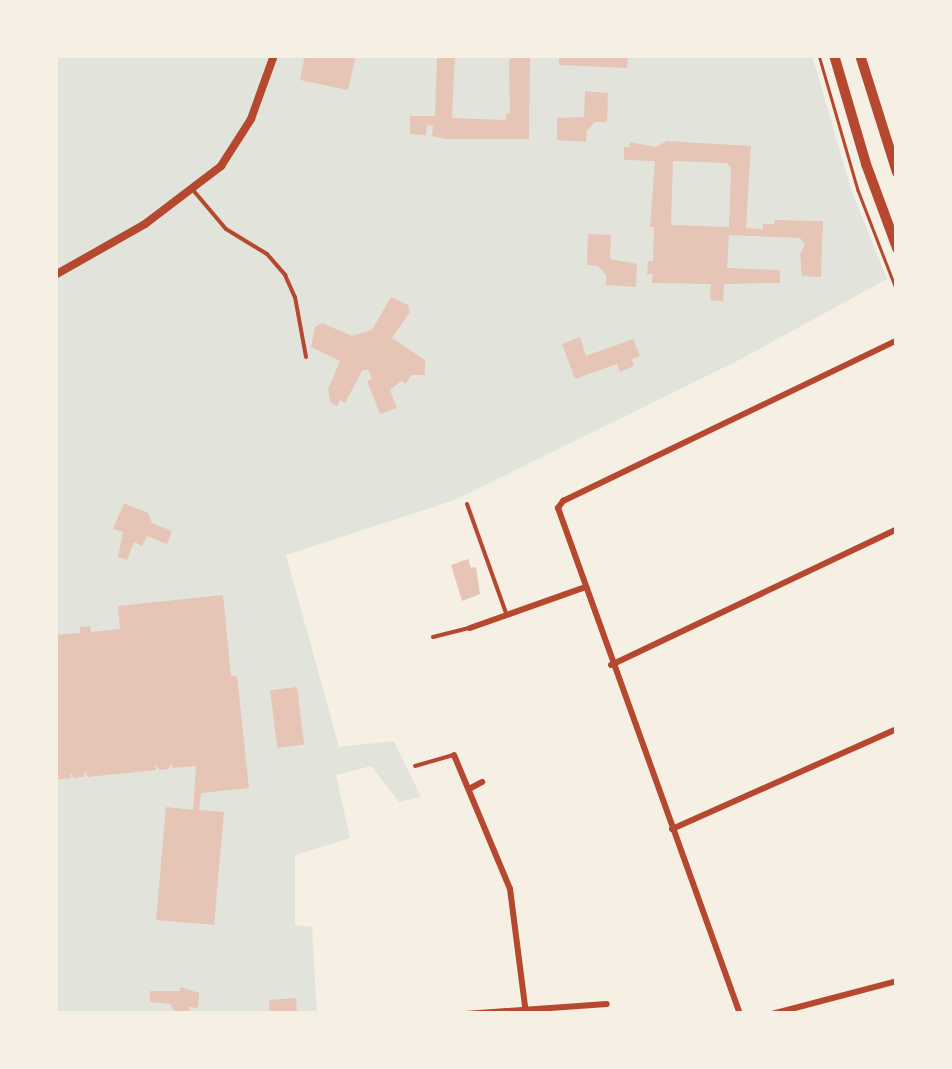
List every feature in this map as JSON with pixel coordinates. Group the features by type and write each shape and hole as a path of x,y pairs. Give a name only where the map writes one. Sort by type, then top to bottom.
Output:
{"main road":[{"path":"834,55 897,248"},
{"path":"860,55 897,172"},
{"path":"885,220 897,214"}],"street":[{"path":"55,275 194,190 232,154 274,55"},
{"path":"740,1014 583,588 558,508 564,501 897,340"},
{"path":"611,664 897,529"},
{"path":"470,628 583,588"},
{"path":"672,829 897,729"},
{"path":"454,755 510,889 525,1012"},
{"path":"469,789 482,782"},
{"path":"772,1014 897,981"},
{"path":"464,1014 607,1004"}],"lane":[{"path":"194,190 226,229 266,254 285,275 295,297 306,357"},
{"path":"467,504 508,617"},
{"path":"434,637 470,628"},
{"path":"414,766 454,755"}],"path":[{"path":"819,55 858,190 897,291"}],"shaded area":[{"path":"55,55 812,55 852,192 887,279 739,360 455,500 286,555 339,747 394,741 421,797 399,802 371,766 336,775 350,838 295,855 295,925 312,927 317,1014 55,1014"}],"building":[{"path":"305,55 356,55 348,90 300,80"},
{"path":"437,55 455,55 452,118 506,120 506,113 510,114 509,62 512,55 530,55 529,139 445,139 432,136 433,126 427,125 426,135 410,134 410,116 435,116"},
{"path":"559,55 628,55 627,68 559,65"},
{"path":"585,91 608,93 607,122 595,122 587,131 586,142 557,140 557,118 584,117"},
{"path":"667,141 751,146 746,228 763,229 763,224 774,224 775,220 823,221 821,277 802,276 800,254 805,245 800,238 729,235 727,268 780,270 780,283 724,284 723,301 710,300 711,284 652,283 653,274 647,274 648,261 653,261 654,227 650,227 655,161 624,160 624,147 630,147 630,142 655,147","holes":["673,161 727,163 731,168 729,227 671,225"]},
{"path":"588,234 611,235 610,259 637,264 636,287 606,285 606,275 598,266 587,265"},
{"path":"391,297 408,305 410,312 392,338 425,360 425,375 411,375 406,384 401,381 390,390 397,408 380,414 367,381 372,379 368,369 362,371 345,403 340,400 337,406 330,402 328,389 340,361 311,347 315,327 322,323 352,336 372,330"},
{"path":"580,337 586,356 633,339 640,356 632,359 634,366 620,372 617,364 575,379 562,344"},
{"path":"124,503 148,513 152,523 172,531 167,544 147,536 142,546 134,542 127,560 118,557 123,532 113,529"},
{"path":"468,559 471,568 476,567 480,594 462,601 451,565"},
{"path":"223,595 231,676 237,676 249,788 201,793 199,810 224,812 214,925 156,920 166,807 193,810 196,766 173,768 171,763 169,769 160,770 155,764 156,770 88,777 85,771 84,777 74,778 70,773 71,778 55,780 55,635 80,633 80,627 90,626 91,632 120,629 118,606"},
{"path":"297,687 304,745 277,748 270,690"},
{"path":"180,987 199,993 198,1008 189,1007 189,1014 175,1013 170,1004 150,1002 150,991 180,991"},
{"path":"296,998 297,1014 270,1014 269,1000"}]}
